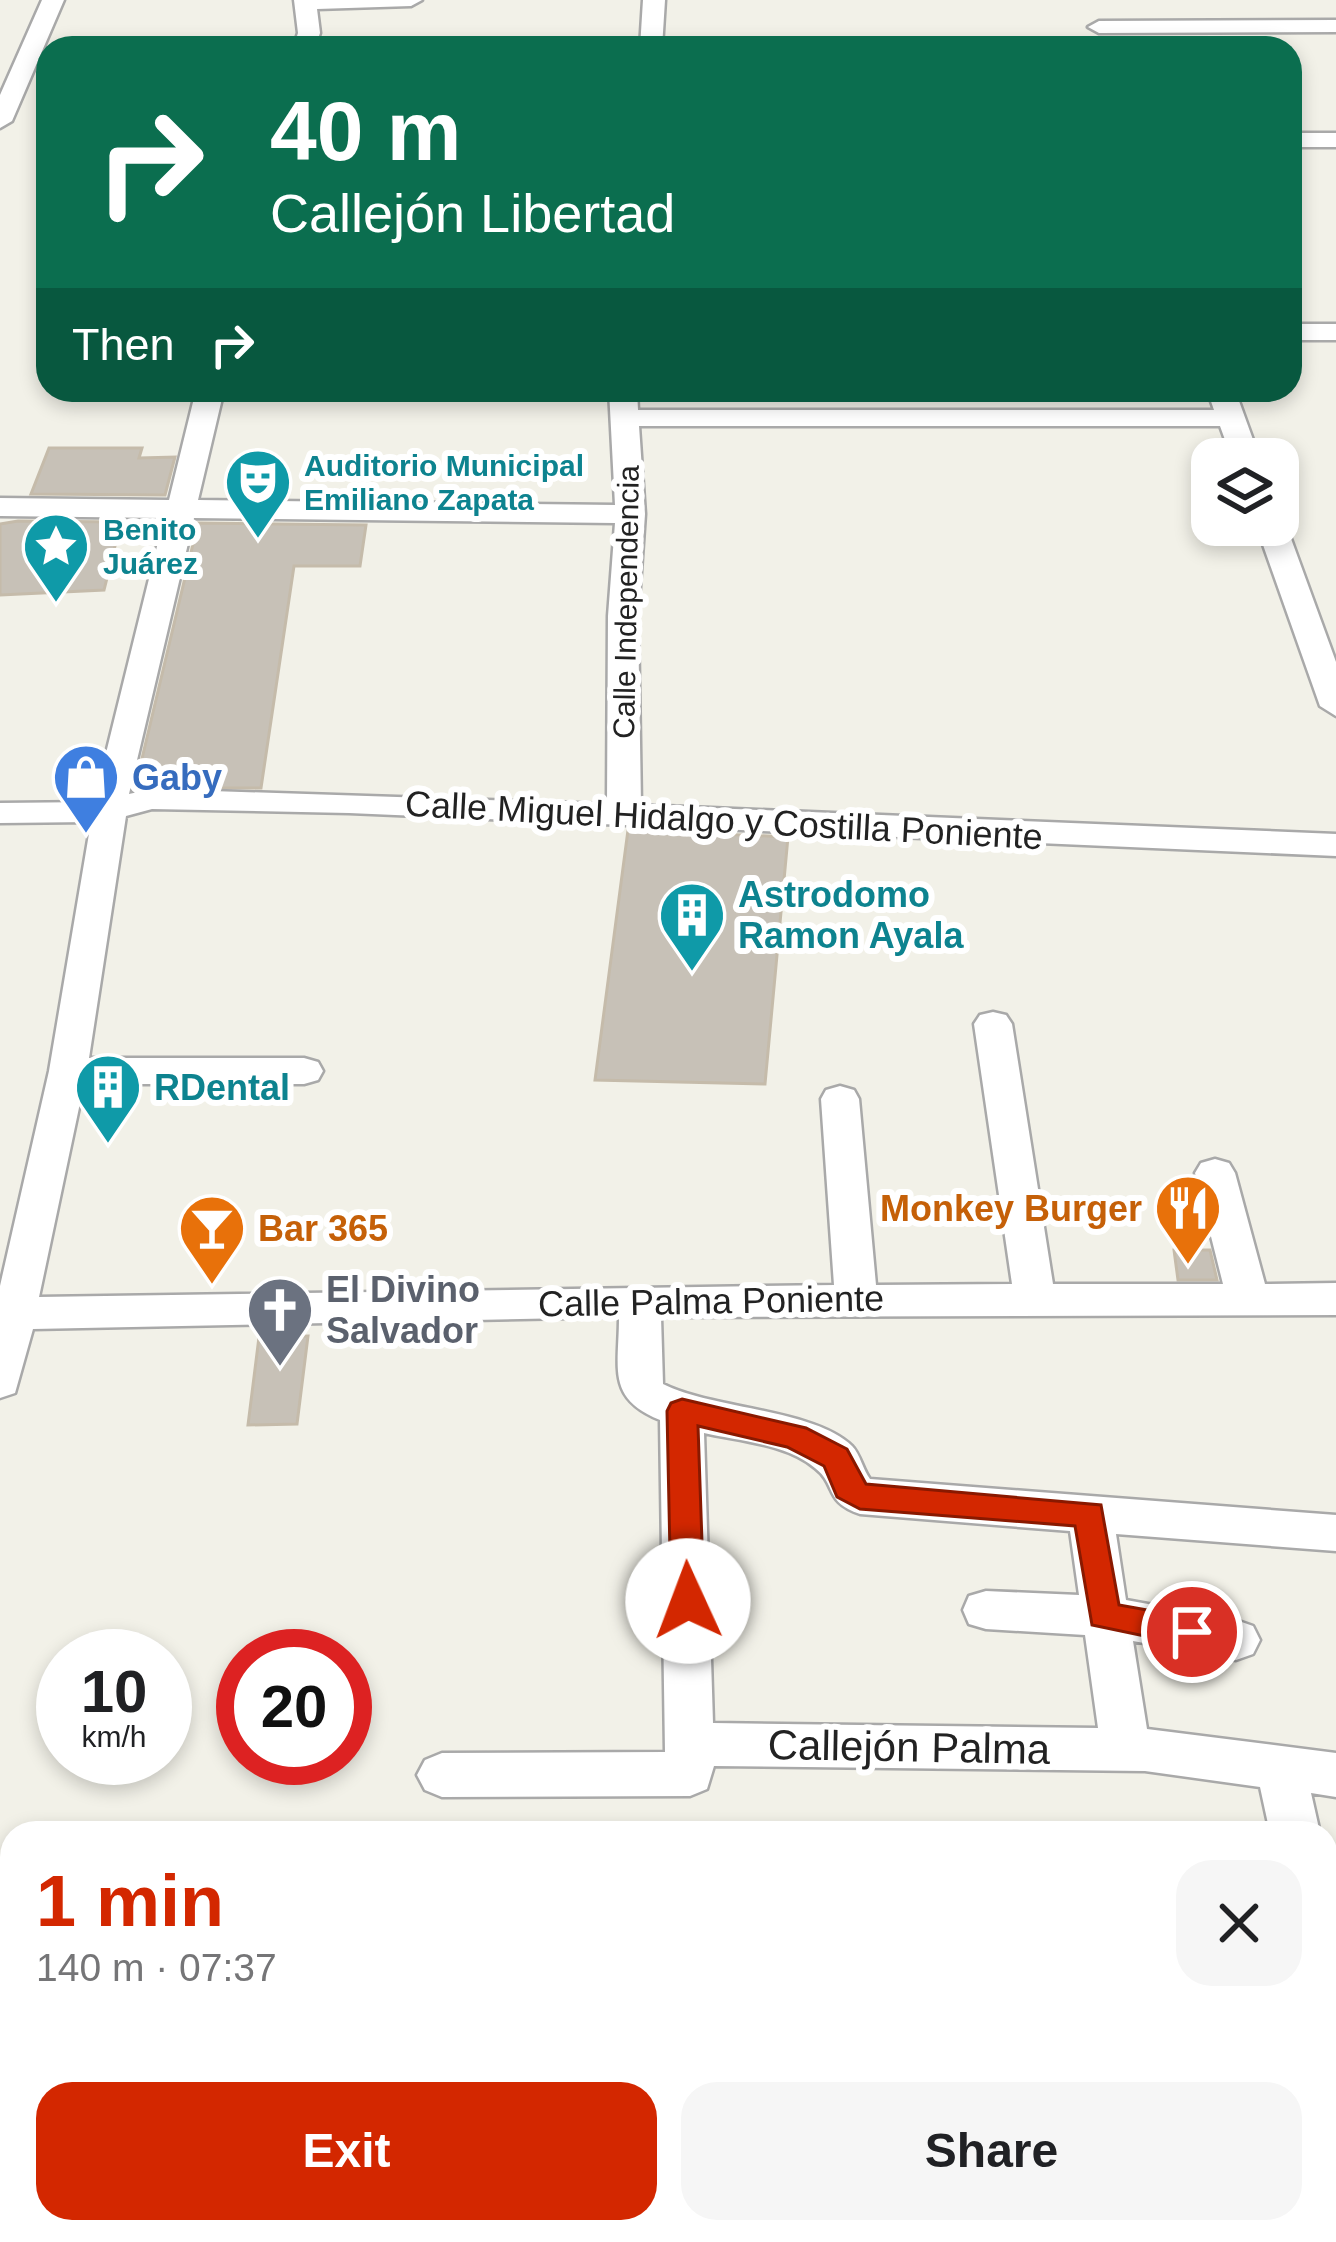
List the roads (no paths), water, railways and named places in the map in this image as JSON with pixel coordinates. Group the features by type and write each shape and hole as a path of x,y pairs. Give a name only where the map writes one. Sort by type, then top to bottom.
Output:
{"street":[{"path":"0,121 7,91 53,0"},
{"path":"308,36 306,2 411,0"},
{"path":"652,36 654,0"},
{"path":"1088,0 1102,36"},
{"path":"1123,36 1336,26"},
{"path":"1302,140 1336,140"},
{"path":"1302,332 1336,332"},
{"path":"0,1381 7,1314 68,1071 114,785 207,402"},
{"path":"1225,402 1238,438"},
{"path":"625,404 1230,418"},
{"name":"Calle Independencia","path":"625,404 630,514 623,616 625,813"},
{"path":"0,507 630,514"},
{"path":"1278,546 1336,706"},
{"name":"Calle Miguel Hidalgo y Costilla Poniente","path":"0,813 113,811 166,800 625,813 1336,844"},
{"path":"993,1024 1035,1300"},
{"path":"68,1071 304,1072"},
{"path":"840,1099 856,1299"},
{"path":"1215,1173 1248,1300"},
{"name":"Calle Palma Poniente","path":"7,1314 640,1301 1336,1300"},
{"path":"640,1301 641,1386 648,1397 682,1411 795,1437 836,1458 848,1489 860,1496 1336,1533"},
{"path":"442,1775 690,1774 682,1411"},
{"path":"1090,1514 1126,1751"},
{"path":"986,1610 1104,1616 1236,1640"},
{"name":"Callejón Palma","path":"692,1744 1126,1751 1280,1764 1336,1775"},
{"path":"1280,1764 1292,1821"}],"place":[{"name":"Auditorio Municipal Emiliano Zapata","path":"258,541"},
{"name":"Benito Juárez","path":"56,605"},
{"name":"Gaby","path":"86,836"},
{"name":"Astrodomo Ramon Ayala","path":"692,974"},
{"name":"RDental","path":"108,1146"},
{"name":"Monkey Burger","path":"1188,1267"},
{"name":"Bar 365","path":"212,1287"},
{"name":"El Divino Salvador","path":"280,1369"}]}
